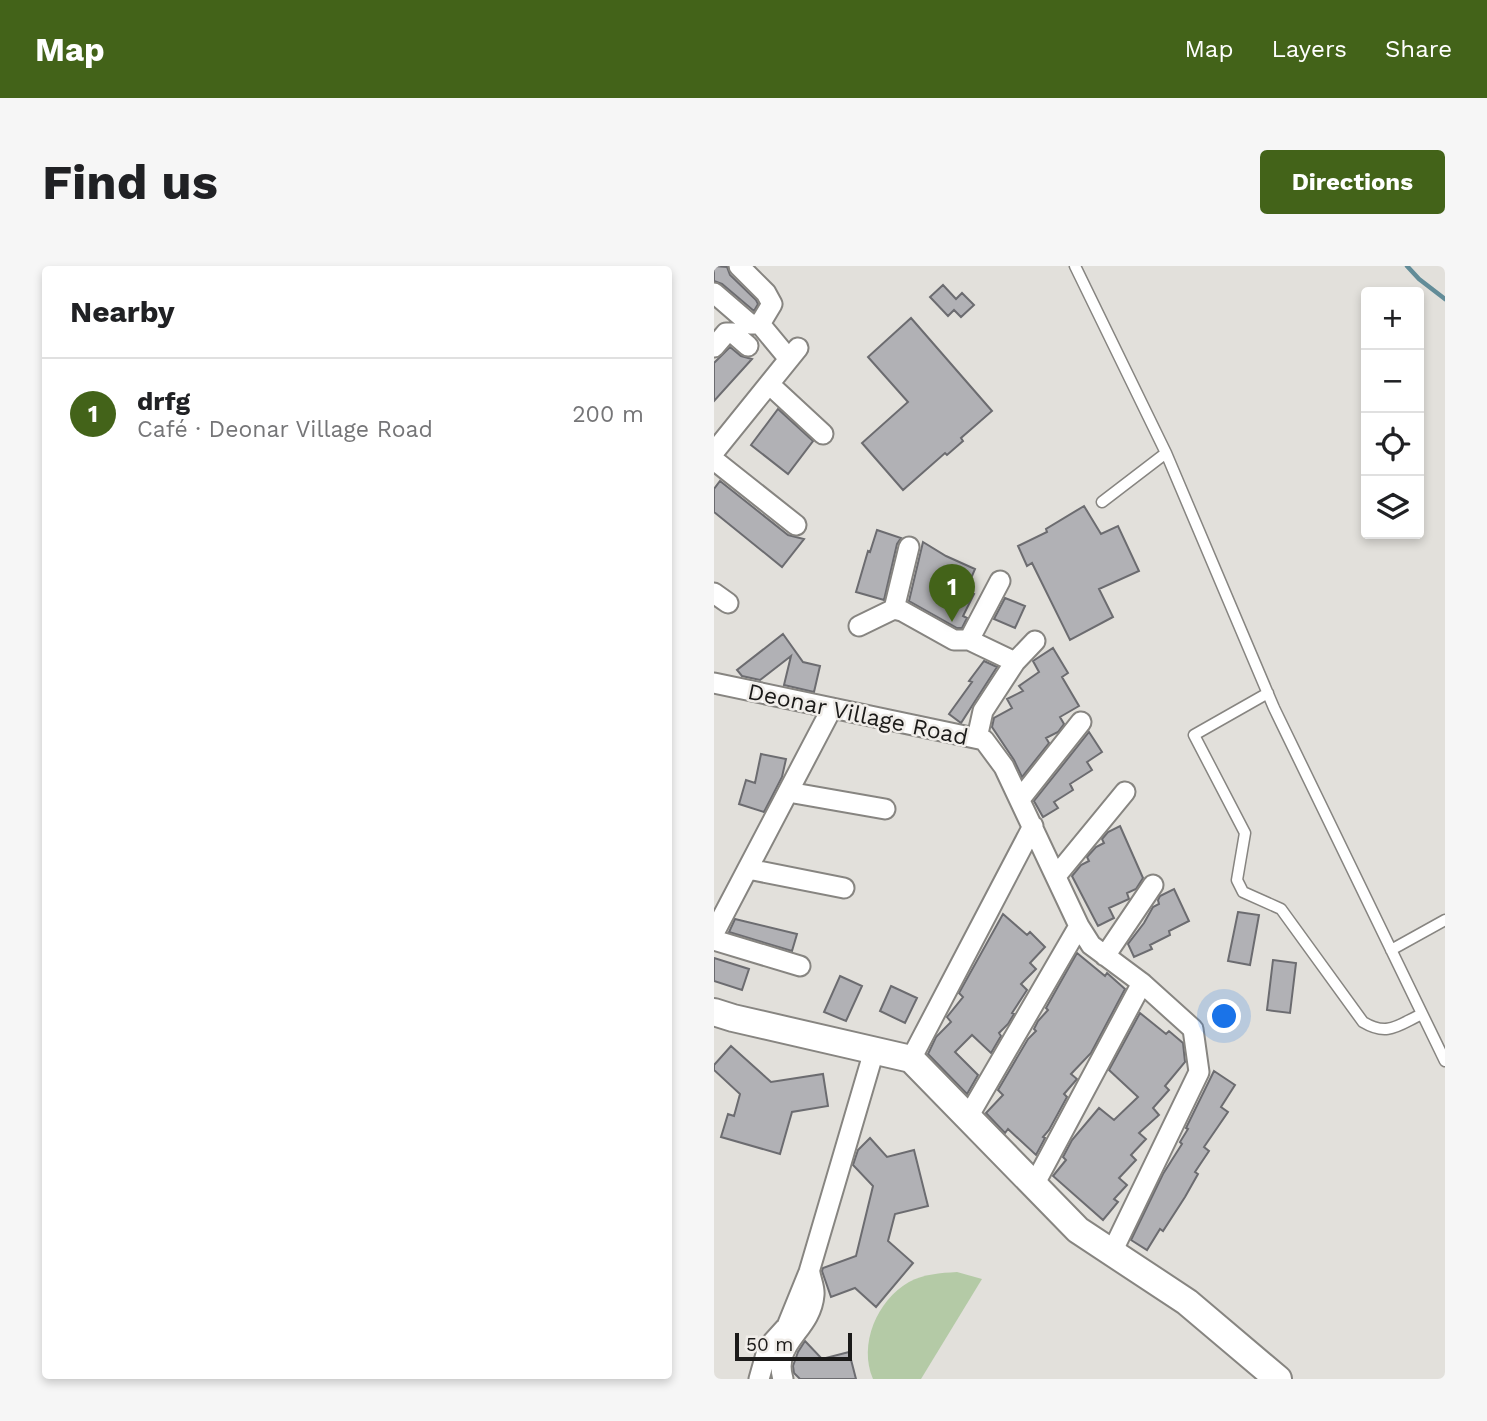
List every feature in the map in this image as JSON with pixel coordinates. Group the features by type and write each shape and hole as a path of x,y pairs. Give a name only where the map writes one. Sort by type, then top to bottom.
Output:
{"main road":[{"path":"714,1012 911,1059 1078,1230 1187,1302 1278,1379"}],"street":[{"path":"739,266 766,293 772,304 760,324"},
{"path":"714,293 750,324 760,324 794,354 714,452"},
{"path":"714,347 726,333 733,333 748,346"},
{"path":"769,384 824,434"},
{"path":"714,460 796,525"},
{"path":"894,609 909,547"},
{"path":"969,640 1000,581"},
{"path":"859,626 894,609 954,640 969,640 1015,662"},
{"path":"977,738 983,711 1015,662 1035,641"},
{"name":"Deonar Village Road","path":"714,683 984,740 1004,767 1079,926 1091,945 1142,983 1193,1029 1199,1072 1112,1252"},
{"path":"714,933 832,708"},
{"path":"1020,799 1081,722"},
{"path":"788,792 885,809"},
{"path":"1056,876 1125,792"},
{"path":"911,1059 1033,826"},
{"path":"748,869 844,888"},
{"path":"1105,956 1153,885"},
{"path":"968,1118 1079,926"},
{"path":"714,940 800,966"},
{"path":"1034,1185 1142,983"},
{"path":"759,1379 768,1347 788,1326 809,1272 874,1051"},
{"path":"783,1379 780,1356 804,1323 814,1293 809,1272"}],"lane":[{"path":"1075,266 1166,453 1268,692 1445,1061"},
{"path":"1102,502 1166,453"},
{"path":"1268,692 1195,735 1244,834 1237,880 1243,891 1281,909 1363,1022 1377,1030 1390,1028 1422,1014"},
{"path":"1391,950 1445,920"}],"green space":[{"path":"957,1272 982,1279 921,1379 873,1379 869,1366 869,1338 873,1324 888,1300 915,1279 932,1274"}],"building":[{"path":"714,266 727,267 730,275 756,300 758,304 754,311 722,284 714,281"},
{"path":"943,285 956,299 962,293 974,305 961,317 954,310 948,316 930,297"},
{"path":"911,318 992,411 961,438 963,441 903,490 862,443 908,402 868,357"},
{"path":"730,347 741,356 752,359 714,401 714,363"},
{"path":"778,409 813,441 788,474 751,445"},
{"path":"720,481 788,535 804,539 782,567 714,512 714,489"},
{"path":"1084,506 1101,534 1118,526 1139,571 1099,589 1113,617 1070,640 1032,563 1027,566 1018,546 1047,532 1046,529"},
{"path":"877,530 901,538 897,544 884,600 856,592"},
{"path":"923,542 975,569 966,590 974,594 963,616 967,618 962,628 957,628 909,601"},
{"path":"1005,598 1025,606 1015,628 994,619"},
{"path":"783,634 803,662 820,666 814,692 784,685 791,656 760,680 742,676 737,670"},
{"path":"1053,648 1068,673 1062,677 1079,706 1060,717 1064,724 1058,732 1046,738 1049,743 1022,777 992,727 994,718 1012,708 1007,699 1023,691 1019,686 1039,672 1033,661"},
{"path":"984,661 997,667 961,723 949,714"},
{"path":"1089,732 1102,752 1087,762 1092,770 1070,784 1073,790 1054,802 1058,808 1043,817 1034,801"},
{"path":"761,754 786,759 782,777 764,812 739,804 746,780 755,783"},
{"path":"1120,826 1143,878 1136,889 1127,893 1129,899 1109,908 1114,918 1098,926 1072,876 1081,865 1089,861 1087,857 1096,847 1104,843 1102,839 1108,832"},
{"path":"1174,889 1189,921 1150,945 1152,949 1134,957 1128,944 1153,907 1159,904 1160,896"},
{"path":"1238,912 1259,915 1250,965 1228,961"},
{"path":"1003,914 1027,935 1030,932 1045,947 1030,963 1036,969 1021,984 1027,990 1008,1024 999,1033 1001,1036 991,1053 972,1035 955,1052 978,1075 967,1094 928,1054 936,1037 951,1022 947,1017 963,997 959,993"},
{"path":"735,919 797,934 792,951 729,932"},
{"path":"1077,953 1125,989 1091,1053 1071,1074 1077,1079 1064,1094 1067,1097 1043,1137 1045,1138 1036,1155 1008,1129 1005,1133 986,1113 1003,1095 998,1090 1028,1039 1036,1031 1034,1029 1038,1021 1048,1010 1046,1008"},
{"path":"714,958 749,969 742,990 714,981"},
{"path":"1273,960 1296,963 1290,1013 1267,1010"},
{"path":"840,976 862,986 846,1021 824,1012"},
{"path":"891,986 917,998 905,1023 880,1011"},
{"path":"1140,1013 1166,1034 1169,1031 1183,1043 1185,1062 1165,1086 1169,1090 1153,1108 1159,1115 1139,1133 1146,1139 1131,1155 1136,1160 1119,1178 1127,1185 1114,1199 1118,1202 1103,1220 1053,1176 1066,1160 1063,1157 1072,1140 1099,1108 1114,1120 1138,1097 1109,1070"},
{"path":"731,1046 771,1082 823,1074 828,1106 792,1112 780,1154 721,1137 728,1114 734,1116 740,1094 714,1070 714,1065"},
{"path":"1214,1071 1235,1085 1221,1107 1228,1112 1204,1147 1209,1151 1195,1172 1198,1174 1185,1197 1147,1250 1131,1240 1163,1174 1182,1144 1180,1142 1188,1129 1186,1128"},
{"path":"870,1138 887,1157 914,1150 928,1206 895,1214 888,1241 913,1263 876,1307 855,1288 831,1297 822,1271 823,1268 856,1256 873,1186 853,1165 858,1150"},
{"path":"805,1341 822,1359 849,1352 856,1379 800,1379 794,1373 793,1366"}],"waterway":[{"path":"1407,266 1445,299"}],"place":[{"name":"drfg","path":"952,622"}]}
